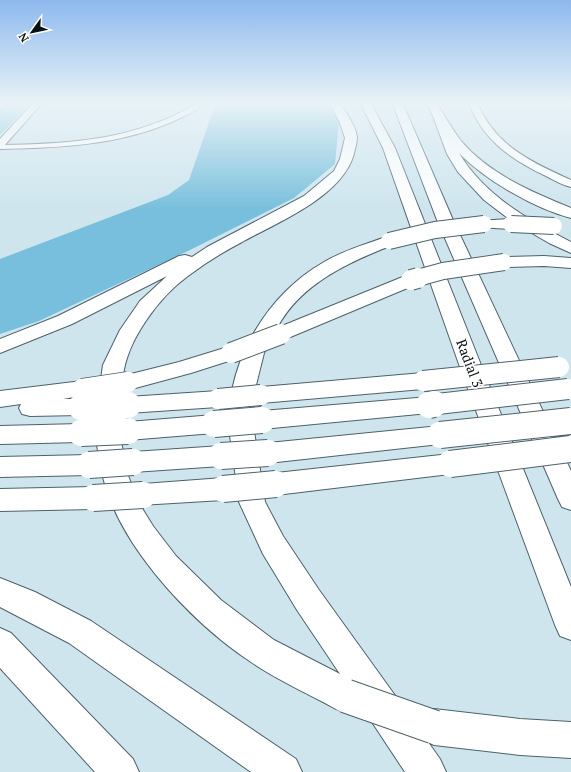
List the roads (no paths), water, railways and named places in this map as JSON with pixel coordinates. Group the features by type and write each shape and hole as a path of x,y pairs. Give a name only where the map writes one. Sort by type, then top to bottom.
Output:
{"highway":[{"path":"351,138 347,159 339,173 324,188 309,199 214,251 180,273 147,305 130,330 114,365 106,428 114,471 125,503 143,535 166,565 210,611 263,651 346,696 434,727 487,734 555,739"},
{"name":"Radial 3","path":"384,138 389,148 472,370 571,625"},
{"path":"411,138 451,234 571,499"},
{"path":"447,138 453,153 473,181 519,219 571,248"},
{"path":"454,138 461,148 490,172 532,196 571,213"},
{"path":"0,346 64,320 256,224 292,209"},
{"path":"427,772 308,600 273,545 252,502 241,425 244,386 254,353 268,326 284,303 306,283 330,266 354,254 389,241 435,230 484,224 511,224 571,228"},
{"path":"0,409 81,398 128,382 183,368 231,353 281,334 411,280 443,271 504,262 544,261 571,263"},
{"path":"0,399 81,398 128,405 218,399 423,381 565,366"},
{"path":"0,435 128,431 429,405 570,389"},
{"path":"0,467 88,465 268,453 571,421"},
{"path":"0,500 93,498 223,489 571,449"},
{"path":"0,592 24,602 80,632 284,772"},
{"path":"0,644 120,772"}],"street":[{"path":"0,146 7,138"},
{"path":"0,146 66,144 104,138"},
{"path":"495,138 500,144 542,171 571,184"}]}
